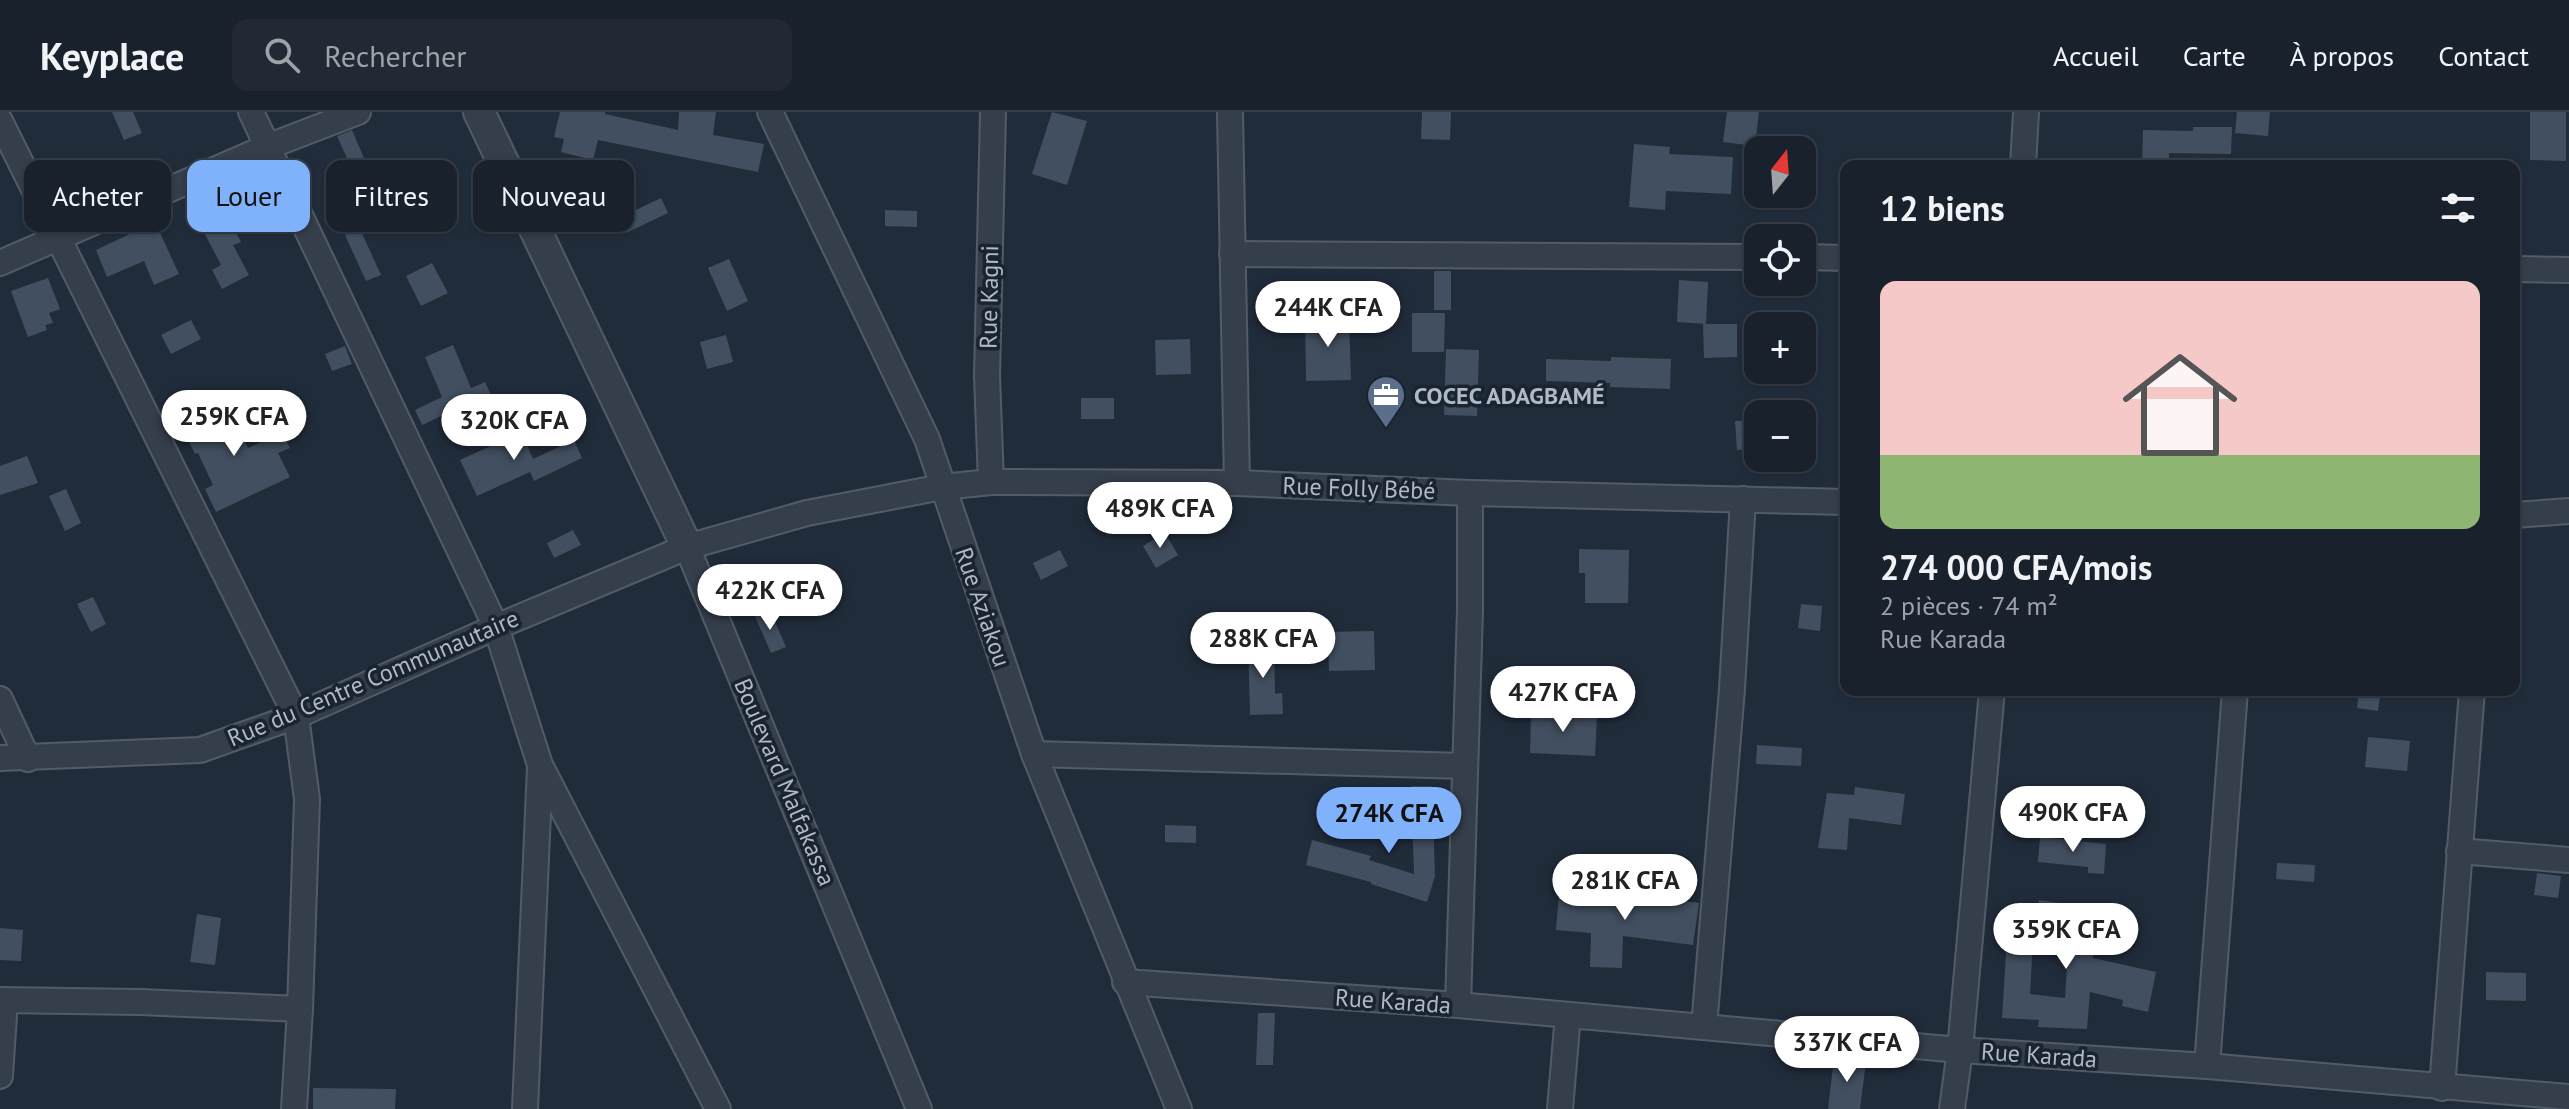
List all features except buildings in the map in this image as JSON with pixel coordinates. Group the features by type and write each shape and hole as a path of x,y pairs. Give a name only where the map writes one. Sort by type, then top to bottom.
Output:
{"street":[{"path":"251,112 496,627 540,765 718,1109"},
{"path":"0,263 267,147 358,112"},
{"name":"Boulevard Malfakassa","path":"479,112 687,547 919,1109"},
{"name":"Rue Aziakou","path":"770,112 927,439 1034,754 1179,1109"},
{"name":"Rue Kagni","path":"991,482 987,376 993,112"},
{"path":"1230,112 1237,483"},
{"path":"2023,160 2026,112"},
{"path":"0,121 296,716 307,799 294,1109"},
{"path":"1232,254 1744,257"},
{"path":"1816,257 1840,258"},
{"path":"2520,269 2569,270"},
{"name":"Rue Folly Bébé","path":"687,547 807,513 942,487 991,482 1237,483 1470,493 1840,502"},
{"path":"1458,1005 1470,493"},
{"path":"1704,1027 1732,689 1743,499"},
{"path":"2520,515 2569,511"},
{"name":"Rue du Centre Communautaire","path":"0,758 200,750 296,716 687,547"},
{"path":"1952,1109 1991,696"},
{"path":"2207,1066 2235,696"},
{"path":"2442,1088 2472,696"},
{"path":"0,699 28,759"},
{"path":"1034,754 1465,766"},
{"path":"525,1109 540,765"},
{"path":"2459,851 2569,860"},
{"name":"Rue Karada","path":"1125,982 1458,1005 1960,1050 2207,1066 2569,1097"},
{"path":"0,1076 2,1000 300,1009"},
{"path":"1560,1109 1568,1015"}],"place":[{"name":"COCEC ADAGBAMÉ","path":"1386,429"}]}
